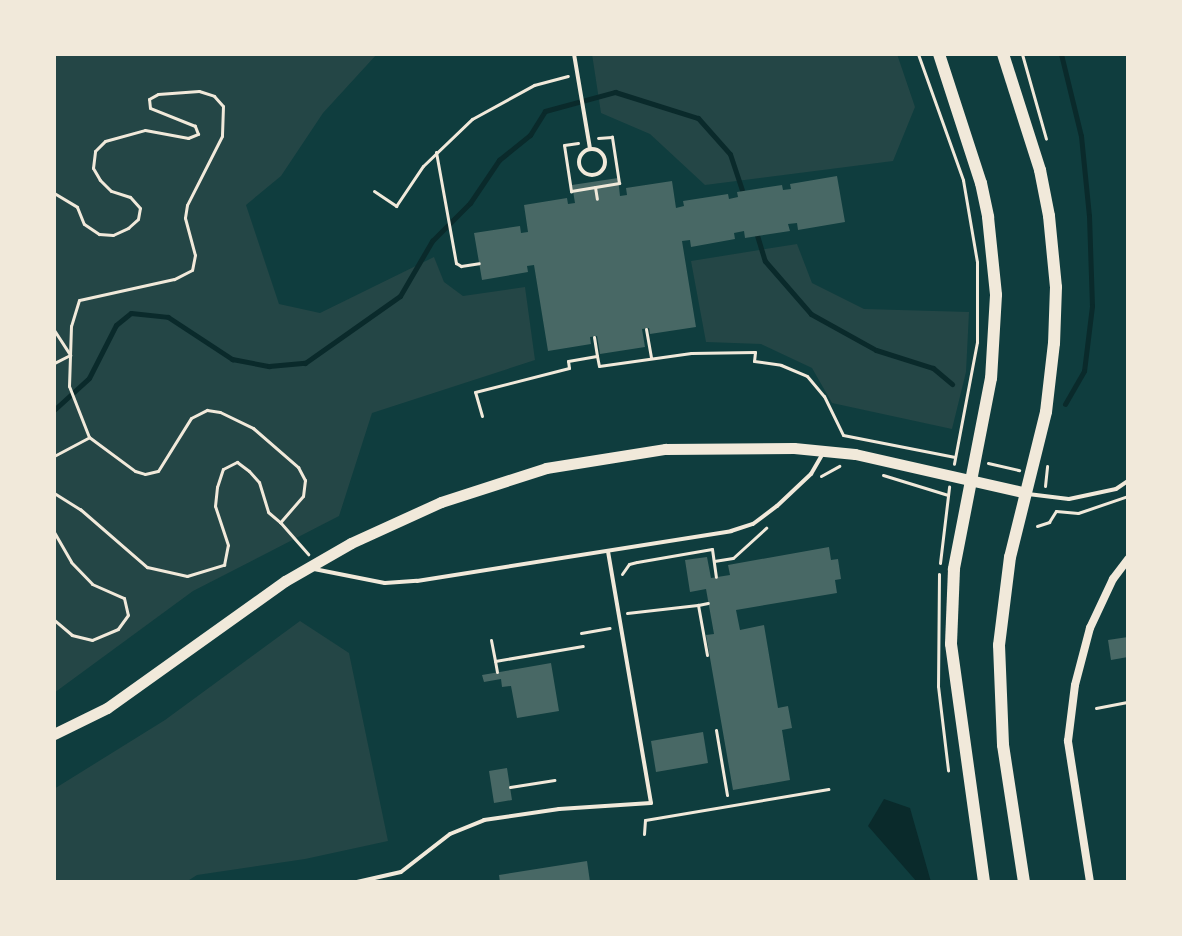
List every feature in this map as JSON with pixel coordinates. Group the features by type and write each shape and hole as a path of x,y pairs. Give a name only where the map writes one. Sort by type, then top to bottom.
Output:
{"main road":[{"path":"939,54 981,183 995,273 991,378 954,569 951,644 962,742 984,882"},
{"path":"1003,54 1042,180 1056,287 1051,378 1005,582 998,670 1003,745 1024,882"}],"street":[{"path":"54,734 131,692 311,565 441,502 546,468 629,453 701,446 824,450 875,458 1026,493"},
{"path":"1090,882 1068,741 1075,685 1090,628 1113,579 1128,559"}],"lane":[{"path":"574,54 590,149"},
{"path":"590,149 599,151 605,160 602,170 593,176 583,173 578,164 581,154 590,149"},
{"path":"311,565 385,583 608,552 731,531 753,524 811,474 824,450"},
{"path":"1026,493 1069,499 1105,492 1128,481"},
{"path":"316,882 355,882 401,872 464,827 559,809 651,803 608,552"}],"path":[{"path":"594,337 599,366 651,358 755,352 754,361 781,365 807,376 824,396 843,435 955,460 977,342 977,262 963,180 918,54"},
{"path":"374,191 396,206 436,152 472,119 504,99 547,80 568,76"},
{"path":"54,193 77,207 84,224 99,234 113,235 128,228 138,219 140,208 130,197 111,191 100,180 93,168 95,151 105,141 145,130 188,138 198,134 195,126 150,108 149,99 158,94 199,91 214,96 223,106 222,136 187,205 185,218 195,255 192,270 174,279 79,300 71,326 71,392 89,437 135,471 145,474 158,471 191,418 207,410 220,412 253,428 298,467 305,480 303,496 280,522"},
{"path":"578,138 579,142 564,145 571,191 619,183 612,137 598,139 597,135"},
{"path":"436,152 456,263 461,266 479,263"},
{"path":"595,187 597,199"},
{"path":"646,329 651,358"},
{"path":"54,330 70,355"},
{"path":"54,363 70,355"},
{"path":"482,416 475,392 569,368 568,361 597,356"},
{"path":"54,456 89,437"},
{"path":"54,493 80,509 147,567 187,576 224,565 228,545 215,506 217,487 223,469 237,462 259,482 268,512 280,522 311,565"},
{"path":"988,463 1019,470"},
{"path":"841,465 849,465"},
{"path":"1045,486 1047,472"},
{"path":"880,474 948,492 936,627 938,686 948,770"},
{"path":"1037,526 1049,522 1056,511 1078,513 1128,496"},
{"path":"54,532 71,562 92,584 124,598 128,615 118,629 92,640 72,635 54,620"},
{"path":"622,580 629,564 712,549 716,577"},
{"path":"627,613 708,603"},
{"path":"698,605 707,655"},
{"path":"581,633 621,626"},
{"path":"491,640 497,672"},
{"path":"495,661 583,646"},
{"path":"1096,708 1128,702"},
{"path":"716,730 727,795"},
{"path":"510,787 554,780"},
{"path":"644,834 645,820 828,789"}],"shaded area":[{"path":"377,54 323,113 281,176 246,205 279,304 320,313 434,257 444,282 463,296 525,287 535,360 372,413 339,516 193,591 54,693 54,56"},
{"path":"592,54 897,54 915,107 893,161 705,185 650,134 601,113"},
{"path":"797,244 812,283 864,309 969,312 966,372 952,429 832,403 812,368 761,344 706,342 691,261"},
{"path":"300,621 349,653 388,841 305,859 197,875 186,882 54,882 54,789 165,720"},
{"path":"884,799 910,808 931,882 917,882 868,826"}],"building":[{"path":"837,176 845,222 798,230 797,223 788,224 790,231 745,238 744,231 734,233 735,239 691,247 690,240 682,241 696,327 650,334 649,328 642,329 645,347 600,354 597,336 590,337 591,344 548,351 534,265 527,266 528,272 482,280 474,233 520,226 521,233 528,232 524,205 567,198 568,204 575,203 572,185 618,178 620,196 627,195 626,188 672,181 676,208 684,206 683,201 728,194 729,199 738,197 737,192 782,185 783,190 791,189 790,184"},
{"path":"829,547 831,560 838,559 841,579 835,580 837,593 736,610 740,630 764,625 778,708 788,706 792,728 782,730 790,780 733,790 706,635 714,634 706,589 690,592 685,560 707,557 711,578 730,575 728,565"},
{"path":"1128,637 1128,657 1111,660 1108,640"},
{"path":"551,663 559,711 517,718 511,686 502,687 501,679 484,682 482,675"},
{"path":"703,732 708,763 656,772 651,741"},
{"path":"507,768 512,800 494,803 489,771"},
{"path":"587,861 590,882 500,882 499,875"}],"waterway":[{"path":"1061,54 1081,136 1089,216 1092,306 1084,371 1065,404"},
{"path":"54,410 89,378 116,325 131,313 168,317 232,359 269,366 305,363 400,296 432,241 470,203 499,160 530,135 545,111 615,92 698,118 730,154 744,196"},
{"path":"756,232 765,261 811,314 876,350 933,368 952,384"}]}
